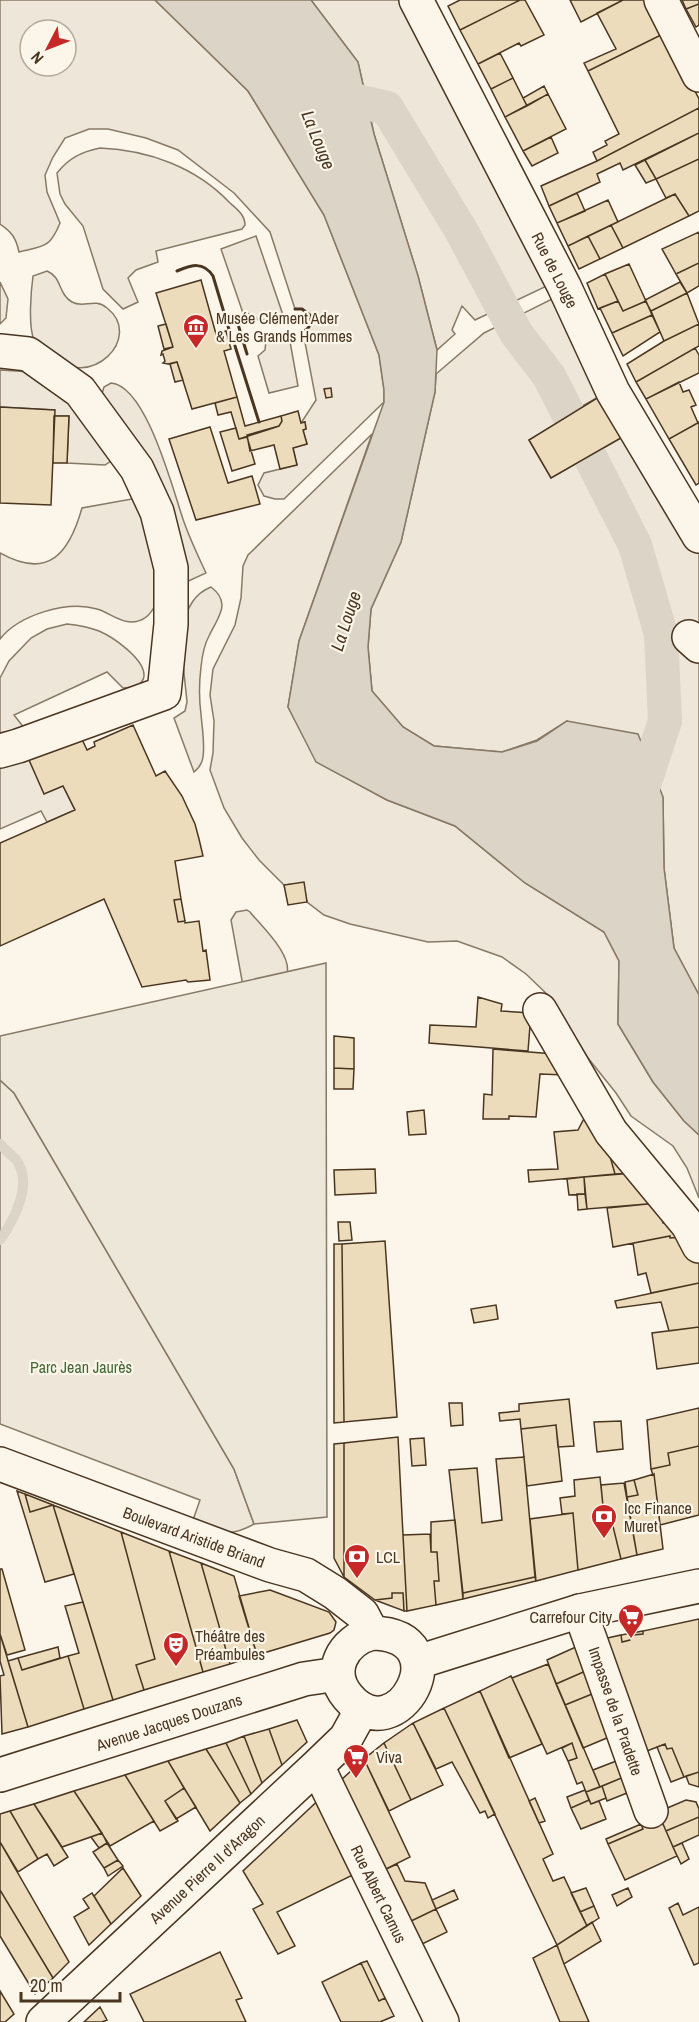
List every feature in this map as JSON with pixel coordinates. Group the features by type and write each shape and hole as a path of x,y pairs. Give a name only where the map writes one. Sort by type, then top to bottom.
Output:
{"street":[{"name":"Rue de Louge","path":"416,0 564,286 613,392 699,536"},
{"path":"661,0 698,73"},
{"path":"0,351 28,354 80,392 103,421 137,469 157,512 171,568 171,624 164,693 0,751"},
{"path":"540,1010 611,1132 688,1225 699,1245"},
{"name":"Boulevard Aristide Briand","path":"0,1464 270,1565 306,1575 335,1593 362,1614 372,1633"},
{"path":"418,1662 580,1611 699,1586"},
{"name":"Impasse de la Pradette","path":"580,1611 651,1810"},
{"path":"372,1633 386,1633 399,1638 408,1646 418,1662 416,1684 410,1696 400,1705 375,1713 362,1709 351,1701 343,1691 338,1674 343,1653 351,1643 372,1633"},
{"name":"Avenue Jacques Douzans","path":"0,1775 304,1679 338,1674"},
{"name":"Avenue Pierre II d'Aragon","path":"43,2022 346,1738 362,1709"},
{"name":"Rue Albert Camus","path":"317,1766 442,2022"}],"green space":[{"path":"0,0 155,0 248,91 324,215 379,355 384,402 284,499 264,496 258,485 264,473 297,465 293,448 307,444 303,430 306,429 305,422 301,423 316,400 303,332 310,326 311,316 302,309 295,309 270,232 234,193 178,150 146,138 108,129 89,129 65,138 45,175 47,192 60,223 53,237 45,245 19,252 8,230 0,224"},
{"path":"311,0 406,0 551,284 475,320 462,306 452,330 455,334 437,350 418,276 374,134 358,62"},
{"path":"100,148 136,152 187,170 217,190 242,215 245,225 242,229 156,251 158,262 136,270 128,278 138,302 123,309 103,289 83,226 60,194 57,173 76,156"},
{"path":"256,236 283,315 259,321 253,314 243,313 221,249"},
{"path":"47,271 55,277 64,295 72,302 76,304 98,303 107,308 117,320 119,333 116,345 108,356 96,364 81,368 66,365 43,351 35,343 31,318 33,276"},
{"path":"0,282 8,299 6,318 0,324"},
{"path":"554,298 602,395 559,419 560,422 529,440 551,478 626,435 653,492 699,553 699,995 674,948 664,868 663,797 567,721 537,740 502,752 434,746 403,727 372,691 368,647 371,609 401,542 435,392 436,374 484,333"},
{"path":"289,336 298,386 269,393 258,356 265,350 266,340"},
{"path":"0,370 32,372 69,395 114,459 105,465 67,463 69,416 54,416 54,410 0,407"},
{"path":"111,383 124,389 136,402 147,420 166,465 186,528 206,573 182,584 101,397 104,387"},
{"path":"372,434 299,641 288,707 317,762 387,800 455,826 525,883 604,932 619,961 618,1024 653,1082 684,1121 699,1135 699,1198 687,1168 673,1146 631,1116 588,1058 552,999 526,974 502,957 457,941 428,942 350,924 324,915 307,902 303,883 284,885 259,860 242,838 224,808 210,770 214,721 210,695 213,669 235,625 241,598 243,566 248,555"},
{"path":"137,498 155,554 160,580 156,604 146,617 139,621 127,622 97,609 58,608 19,623 0,639 0,553 17,561 31,564 44,563 63,550 77,524 82,508"},
{"path":"211,587 221,599 222,605 206,643 202,659 200,697 204,752 201,764 194,772 174,718 185,711 187,702 182,654 185,621 198,595"},
{"path":"67,624 99,631 120,643 134,656 143,669 143,681 136,687 123,688 107,672 14,715 25,729 0,735 0,678 9,661 31,638 47,629"},
{"path":"51,750 29,760 63,786 75,810 47,822 41,811 0,829 0,762"},
{"path":"247,910 281,950 287,966 287,974 243,986 231,920 236,912"},
{"name":"Parc Jean Jaurès","path":"0,1080 14,1093 234,1469 254,1524 245,1529 223,1532 192,1523 200,1500 0,1424"}],"shaded area":[{"path":"326,963 327,1517 254,1524 234,1469 14,1093 0,1080 0,1036"}],"water":[{"name":"La Louge","path":"155,0 311,0 358,62 374,134 418,276 437,350 435,392 401,542 371,609 368,647 372,691 403,727 434,746 502,752 537,741 567,721 638,734 663,797 664,868 674,948 699,995 699,1135 684,1121 653,1082 618,1024 619,961 604,932 525,883 455,826 387,800 316,762 288,707 299,641 384,402 379,355 324,215 248,91"}],"building":[{"path":"460,0 520,0 460,30 448,6"},
{"path":"520,0 525,0 544,35 521,46 519,43 478,64 460,30"},
{"path":"570,0 623,0 581,22"},
{"path":"623,0 648,0 665,33 588,71 584,63 616,49 597,13"},
{"path":"682,0 699,0 699,4 686,9"},
{"path":"699,4 699,25 696,27 686,9"},
{"path":"665,33 699,99 699,108 597,161 593,152 607,145 605,141 619,134 588,71"},
{"path":"500,53 513,78 491,89 478,64"},
{"path":"513,78 527,106 505,117 491,89"},
{"path":"544,86 548,94 527,106 523,98"},
{"path":"548,94 566,129 523,151 505,117"},
{"path":"699,108 699,133 623,170 620,163 597,174 600,182 549,206 541,186 597,161"},
{"path":"699,133 699,159 656,179 645,160"},
{"path":"551,137 558,153 532,166 523,151"},
{"path":"699,159 699,211 689,216 675,194 666,198 656,179"},
{"path":"645,160 656,179 646,183 635,165"},
{"path":"577,193 585,211 557,223 549,206"},
{"path":"675,194 689,216 623,248 611,225"},
{"path":"608,200 618,222 568,246 557,223"},
{"path":"611,225 623,248 600,259 588,236"},
{"path":"699,232 699,263 676,274 662,249"},
{"path":"588,236 600,259 579,269 568,246"},
{"path":"699,263 699,286 687,293 676,274"},
{"path":"629,264 646,301 623,311 605,274"},
{"path":"605,274 618,301 598,309 587,283"},
{"path":"201,280 216,334 226,331 231,349 224,351 237,397 192,409 177,362 163,363 165,361 163,354 161,355 162,351 173,347 156,293"},
{"path":"680,282 687,293 651,311 645,300"},
{"path":"687,293 699,324 664,341 651,311"},
{"path":"618,301 623,311 646,301 652,315 612,333 600,308"},
{"path":"652,315 660,332 623,356 612,333"},
{"path":"166,324 173,347 164,349 158,326"},
{"path":"699,324 699,346 636,382 627,364 664,341"},
{"path":"695,348 699,355 699,373 646,399 636,382"},
{"path":"177,362 183,380 175,382 170,364"},
{"path":"679,382 683,392 689,390 696,405 691,407 698,423 669,439 646,399"},
{"path":"331,388 332,397 326,398 324,389"},
{"path":"602,395 626,435 551,478 529,440"},
{"path":"237,397 245,426 281,416 282,421 279,426 239,439 231,412 218,415 215,403"},
{"path":"0,407 55,410 51,505 0,503"},
{"path":"298,411 301,423 305,422 306,429 303,430 307,444 293,448 297,465 280,469 274,445 250,451 247,435 279,426 282,421 281,416"},
{"path":"54,416 69,416 67,463 53,463"},
{"path":"699,422 699,483 696,485 669,439"},
{"path":"210,427 228,483 252,476 260,504 196,520 169,439"},
{"path":"236,428 239,439 247,437 255,464 232,471 220,432"},
{"path":"133,725 156,776 165,771 182,796 195,824 203,856 175,861 181,899 174,900 178,922 199,921 210,980 188,982 186,980 142,987 104,899 0,946 0,843 75,810 63,786 44,794 29,760 81,737 87,750 95,746 94,742"},
{"path":"304,882 307,902 288,905 284,885"},
{"path":"181,899 185,921 178,922 174,900"},
{"path":"478,997 502,1004 501,1011 531,1013 528,1051 429,1043 430,1025 476,1027"},
{"path":"334,1036 354,1038 354,1069 334,1068"},
{"path":"493,1049 554,1054 565,1075 540,1074 536,1117 509,1116 509,1119 483,1119 484,1094 492,1095"},
{"path":"334,1068 354,1069 353,1089 334,1089"},
{"path":"424,1110 426,1134 409,1135 407,1112"},
{"path":"588,1111 604,1135 615,1174 529,1182 528,1170 558,1169 554,1132 578,1130"},
{"path":"604,1135 634,1173 615,1174"},
{"path":"375,1169 376,1193 335,1195 334,1170"},
{"path":"634,1173 659,1203 587,1209 584,1177"},
{"path":"584,1177 585,1194 569,1195 567,1179"},
{"path":"577,1194 585,1194 587,1209 578,1210"},
{"path":"658,1203 663,1223 672,1222 682,1237 670,1238 670,1236 613,1247 607,1208"},
{"path":"338,1222 350,1222 352,1240 339,1241"},
{"path":"670,1236 670,1238 682,1237 699,1263 699,1283 651,1293 646,1273 638,1275 633,1243"},
{"path":"385,1241 397,1417 344,1422 342,1244"},
{"path":"334,1244 342,1244 344,1422 334,1423"},
{"path":"699,1283 699,1327 669,1331 661,1302 617,1308 615,1301"},
{"path":"496,1305 498,1319 474,1323 471,1309"},
{"path":"699,1327 699,1363 657,1369 652,1333"},
{"path":"569,1399 574,1446 558,1447 556,1425 521,1429 520,1419 500,1421 499,1413 519,1411 519,1404"},
{"path":"449,1403 462,1403 463,1425 451,1426"},
{"path":"699,1408 699,1446 668,1453 670,1465 651,1469 647,1420"},
{"path":"621,1421 623,1449 597,1452 594,1422"},
{"path":"556,1425 562,1481 527,1486 521,1429"},
{"path":"398,1437 407,1611 404,1611 403,1593 392,1593 392,1598 375,1600 344,1577 344,1443"},
{"path":"424,1438 426,1465 412,1466 410,1439"},
{"path":"344,1443 344,1577 334,1558 334,1444"},
{"path":"699,1446 699,1515 660,1525 654,1474 651,1469 670,1465 668,1453"},
{"path":"524,1457 535,1577 463,1593 449,1470 477,1468 482,1523 502,1520 496,1459"},
{"path":"654,1474 663,1549 637,1555 627,1497 638,1495 634,1480"},
{"path":"600,1477 603,1506 608,1506 621,1559 578,1570 573,1513 562,1514 560,1498 575,1496 574,1480"},
{"path":"634,1480 638,1495 627,1497 625,1482"},
{"path":"624,1483 637,1555 621,1559 608,1506 603,1506 601,1485"},
{"path":"17,1491 25,1494 30,1512 53,1505 74,1574 45,1582"},
{"path":"25,1494 53,1505 30,1512"},
{"path":"53,1505 121,1532 155,1659 136,1665 144,1690 113,1700"},
{"path":"573,1513 578,1570 536,1581 530,1519"},
{"path":"455,1520 463,1599 436,1605 434,1581 439,1581 437,1552 431,1552 431,1522"},
{"path":"121,1532 169,1551 203,1672 144,1690 136,1665 155,1659"},
{"path":"430,1534 431,1552 437,1552 439,1581 434,1581 436,1605 407,1611 403,1535"},
{"path":"169,1551 201,1563 230,1664 203,1672"},
{"path":"201,1563 234,1576 257,1655 230,1664"},
{"path":"0,1569 2,1569 25,1650 7,1655 0,1634"},
{"path":"535,1577 536,1581 463,1599 463,1593"},
{"path":"270,1590 329,1612 336,1622 334,1630 257,1655 239,1596"},
{"path":"392,1593 403,1593 404,1611 375,1600 392,1598"},
{"path":"83,1602 113,1700 84,1709 68,1656 79,1653 65,1606"},
{"path":"699,1619 699,1772 684,1777 672,1748 667,1749 665,1744 647,1751 603,1639 621,1635 622,1642 630,1640 633,1635 643,1634 643,1631"},
{"path":"643,1631 643,1634 633,1635 630,1640 622,1642 621,1635"},
{"path":"0,1634 28,1727 2,1734 0,1676 4,1675 0,1661"},
{"path":"578,1646 588,1670 556,1684 547,1660"},
{"path":"58,1647 60,1658 22,1670 18,1658"},
{"path":"68,1656 84,1709 28,1727 8,1661 18,1658 22,1670"},
{"path":"548,1664 600,1787 586,1792 582,1782 577,1784 568,1761 577,1758 572,1743 547,1754 512,1678"},
{"path":"588,1670 597,1692 565,1705 556,1684"},
{"path":"511,1676 542,1744 509,1758 480,1691"},
{"path":"480,1691 553,1854 543,1859 553,1881 564,1877 587,1926 557,1945 444,1708"},
{"path":"597,1692 614,1735 583,1748 565,1705"},
{"path":"444,1708 495,1814 488,1818 485,1811 480,1813 452,1762 436,1769 413,1723"},
{"path":"297,1720 307,1742 282,1765 269,1729"},
{"path":"413,1723 443,1785 411,1800 384,1743"},
{"path":"269,1729 282,1765 262,1783 244,1736"},
{"path":"244,1736 262,1783 251,1794 226,1743"},
{"path":"226,1743 251,1794 240,1803 206,1749"},
{"path":"384,1743 411,1800 389,1811 364,1759"},
{"path":"572,1743 577,1758 568,1761 562,1748"},
{"path":"665,1744 667,1749 672,1748 684,1777 671,1782 657,1747"},
{"path":"206,1749 240,1803 210,1831 168,1761"},
{"path":"624,1758 631,1774 600,1787 593,1770"},
{"path":"364,1759 410,1857 382,1871 340,1781"},
{"path":"168,1761 184,1788 165,1801 178,1821 160,1831 125,1775"},
{"path":"699,1772 699,1787 689,1784 686,1776"},
{"path":"631,1774 637,1789 607,1801 602,1786"},
{"path":"125,1775 154,1821 110,1846 74,1791"},
{"path":"602,1786 606,1798 591,1804 586,1792"},
{"path":"184,1788 196,1807 176,1819 165,1801"},
{"path":"585,1790 589,1800 571,1808 567,1797"},
{"path":"74,1791 102,1833 62,1847 34,1804"},
{"path":"326,1793 363,1870 277,1912 295,1946 278,1954 253,1909 263,1904 243,1871"},
{"path":"535,1798 545,1821 539,1823 529,1801"},
{"path":"589,1800 591,1804 599,1801 606,1819 581,1829 571,1808"},
{"path":"686,1800 696,1802 699,1817 666,1831 658,1812"},
{"path":"34,1804 68,1857 54,1866 47,1854 38,1859 10,1811"},
{"path":"10,1811 38,1859 18,1872 0,1842 0,1814"},
{"path":"659,1815 677,1856 625,1880 608,1844 643,1829 641,1824"},
{"path":"699,1817 699,1835 673,1847 666,1831"},
{"path":"641,1824 643,1829 608,1844 606,1839"},
{"path":"102,1833 107,1843 99,1848 91,1837"},
{"path":"0,1842 69,1962 53,1978 0,1890"},
{"path":"107,1843 118,1860 104,1868 93,1852"},
{"path":"682,1843 689,1859 681,1864 673,1847"},
{"path":"118,1860 123,1866 108,1876 104,1868"},
{"path":"397,1864 405,1881 425,1883 436,1909 407,1923 382,1871"},
{"path":"123,1868 141,1896 111,1924 94,1896"},
{"path":"586,1888 594,1906 580,1912 571,1893"},
{"path":"628,1888 632,1897 617,1906 612,1895"},
{"path":"0,1890 53,1978 35,1994 0,1936"},
{"path":"454,1890 458,1899 436,1909 432,1900"},
{"path":"92,1893 111,1924 89,1945 74,1917 89,1908 83,1899"},
{"path":"678,1903 683,1915 699,1907 699,1963 694,1965 669,1908"},
{"path":"594,1906 599,1918 587,1926 580,1912"},
{"path":"436,1909 447,1932 418,1946 407,1923"},
{"path":"592,1922 601,1941 564,1964 557,1945"},
{"path":"557,1945 589,2022 560,2022 533,1958"},
{"path":"220,1952 242,1998 236,2000 246,2022 144,2022 130,1994"},
{"path":"367,1961 385,1998 379,2001 361,1963"},
{"path":"361,1963 379,2001 385,1998 394,2016 380,2022 341,2022 322,1982"},
{"path":"0,1991 14,2014 5,2022 0,2022"},
{"path":"100,2007 107,2020 84,2022"}],"waterway":[{"path":"321,92 387,108 462,232 516,333 549,376 635,545 661,634 665,721 636,809"},
{"path":"0,1144 17,1161 23,1181 16,1213 0,1240"}],"wall":[{"path":"177,271 197,266 209,271 213,276 231,336"},
{"path":"295,309 302,309 311,316 310,325 303,332"},
{"path":"237,321 247,354"},
{"path":"235,346 259,422"}],"place":[{"name":"Musée Clément Ader & Les Grands Hommes","path":"196,350"},
{"name":"Icc Finance Muret","path":"604,1540"},
{"name":"LCL","path":"357,1580"},
{"name":"Carrefour City","path":"631,1640"},
{"name":"Théâtre des Préambules","path":"176,1668"},
{"name":"Viva","path":"356,1780"}]}
